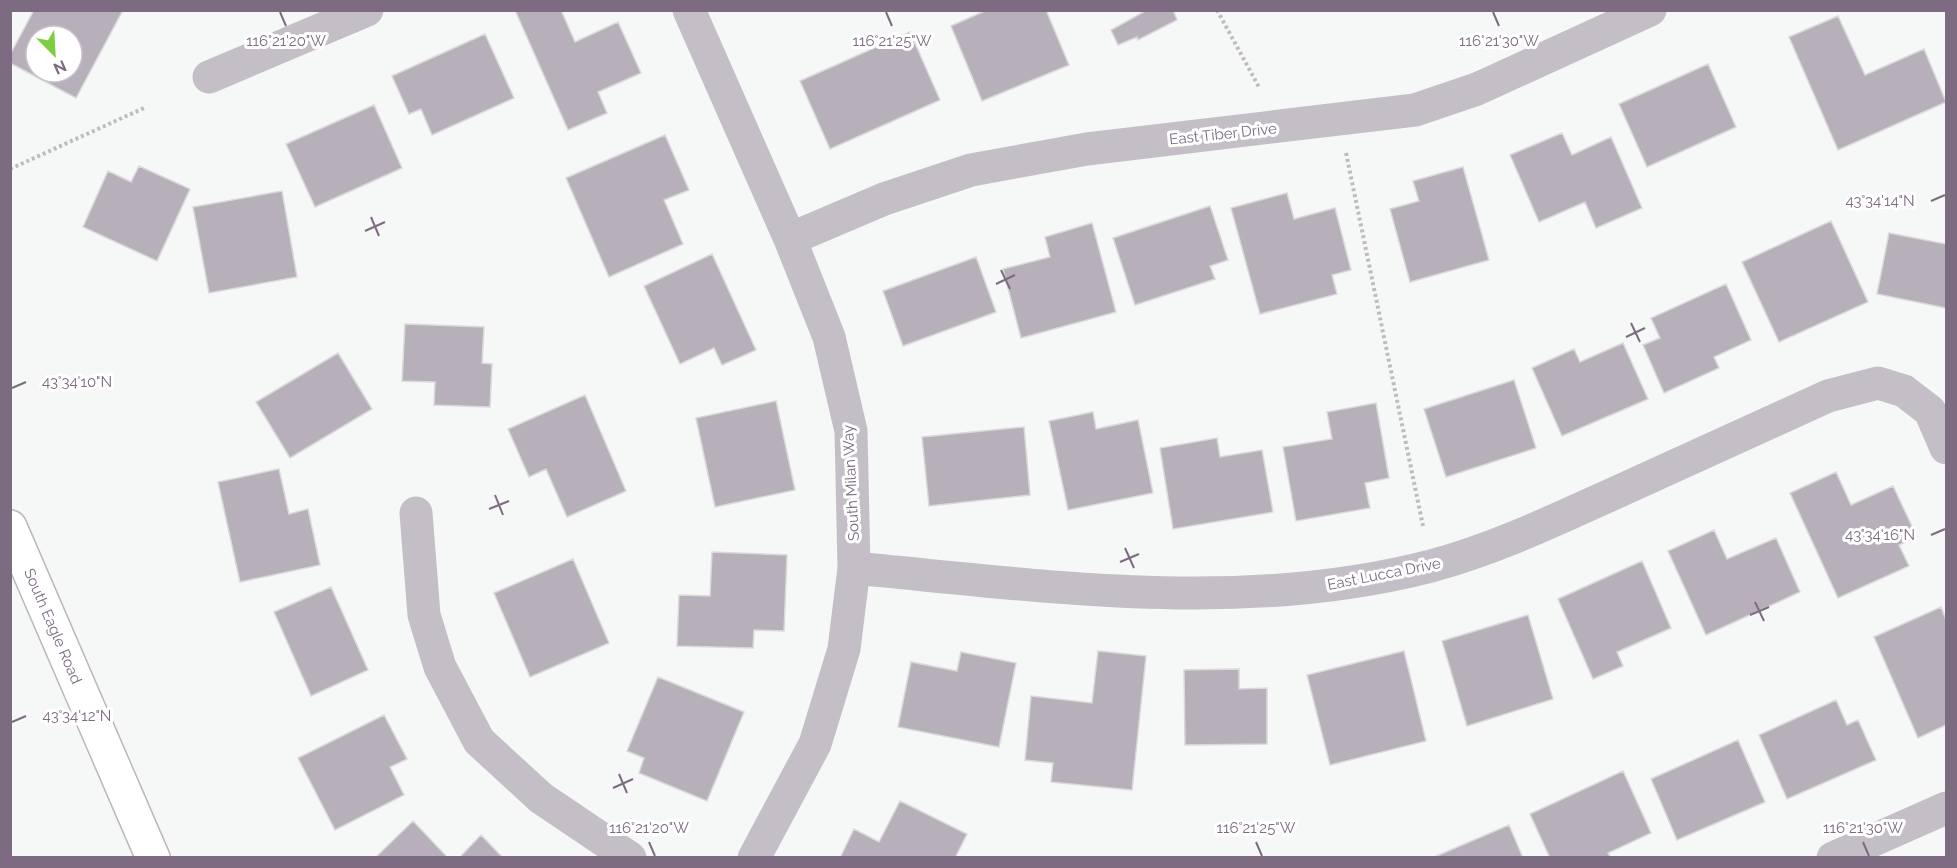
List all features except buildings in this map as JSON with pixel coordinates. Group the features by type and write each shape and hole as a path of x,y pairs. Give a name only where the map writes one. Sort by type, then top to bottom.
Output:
{"main road":[{"name":"South Eagle Road","path":"10,527 153,858"}],"street":[{"path":"209,77 366,10"},
{"name":"South Milan Way","path":"689,10 829,337 851,431 854,568 844,649 814,744 754,858"},
{"name":"East Tiber Drive","path":"789,239 884,199 971,170 1088,149 1415,110 1477,89 1650,10"},
{"name":"East Lucca Drive","path":"854,568 1159,594 1313,588 1373,579 1431,566 1527,533 1828,396 1878,383 1904,391 1930,411 1947,448"},
{"path":"416,513 423,615 440,667 479,741 541,798 630,858"},
{"path":"1833,858 1947,808"}],"path":[{"path":"1217,10 1260,89"},
{"path":"10,169 144,108"},
{"path":"1346,153 1423,526"}]}
